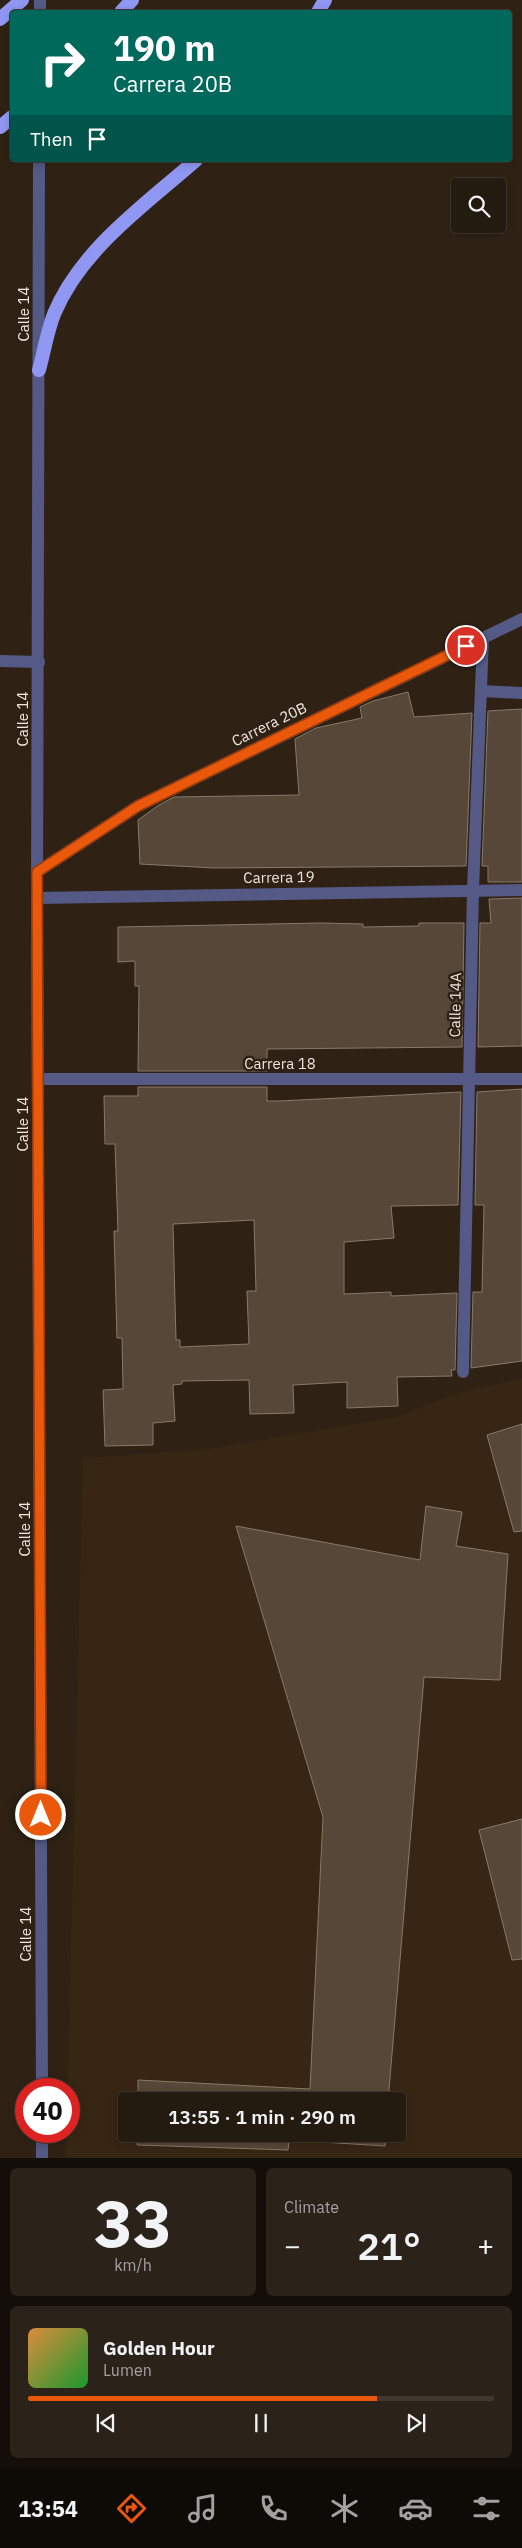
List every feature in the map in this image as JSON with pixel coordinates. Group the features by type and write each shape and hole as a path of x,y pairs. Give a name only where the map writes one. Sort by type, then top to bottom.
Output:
{"highway":[{"path":"10,10 22,0"},
{"path":"123,10 132,0"},
{"path":"0,19 10,10"},
{"path":"39,370 54,315 68,287 87,260 110,236 194,162"}],"street":[{"name":"Calle 14","path":"39,162 37,898 42,2078"},
{"name":"Carrera 20B","path":"37,872 138,806 522,619"},
{"name":"Calle 14A","path":"463,1372 470,1078 472,890 483,638"},
{"path":"0,661 39,662"},
{"path":"482,691 522,693"},
{"name":"Carrera 19","path":"37,898 522,890"},
{"name":"Carrera 18","path":"38,1079 522,1079"},
{"path":"42,2143 42,2158"}],"shaded area":[{"path":"522,1378 522,2158 66,2158 66,2143 80,2143 80,2078 68,2078 83,1458 205,1450 397,1417 455,1394"}],"building":[{"path":"408,692 414,717 472,713 466,866 214,868 140,864 138,820 159,805 174,797 299,795 295,739 316,728 362,718 360,707 373,701"},
{"path":"522,709 522,882 488,882 488,866 482,866 488,711"},
{"path":"522,898 522,1046 478,1047 480,923 491,923 489,899"},
{"path":"321,923 363,924 363,927 419,926 419,923 464,923 462,1047 267,1049 267,1071 138,1071 139,986 135,986 135,961 118,962 118,927"},
{"path":"138,1087 267,1087 267,1101 461,1092 458,1205 391,1206 394,1238 344,1242 344,1294 391,1292 391,1296 457,1293 455,1370 451,1370 452,1376 397,1377 398,1406 347,1408 347,1382 293,1385 294,1413 250,1414 249,1380 182,1381 182,1384 173,1385 175,1421 153,1423 153,1445 105,1446 103,1390 123,1389 122,1338 117,1338 114,1231 118,1231 115,1144 105,1144 104,1096 138,1096","holes":["254,1220 256,1291 247,1291 249,1344 180,1347 180,1340 176,1340 173,1224"]},
{"path":"522,1089 522,1361 471,1368 473,1292 482,1292 484,1205 475,1205 477,1092"},
{"path":"522,1424 522,1531 514,1532 487,1435"},
{"path":"426,1506 462,1512 456,1546 508,1554 500,1680 424,1677 389,2092 138,2092 138,2080 310,2089 323,1817 236,1526 420,1560"},
{"path":"522,1819 522,1959 512,1960 479,1830"},
{"path":"137,2142 289,2142 288,2150 137,2145"},
{"path":"321,2142 385,2142 385,2146"}],"route":[{"path":"41,1815 37,872 138,806 466,646"}]}
